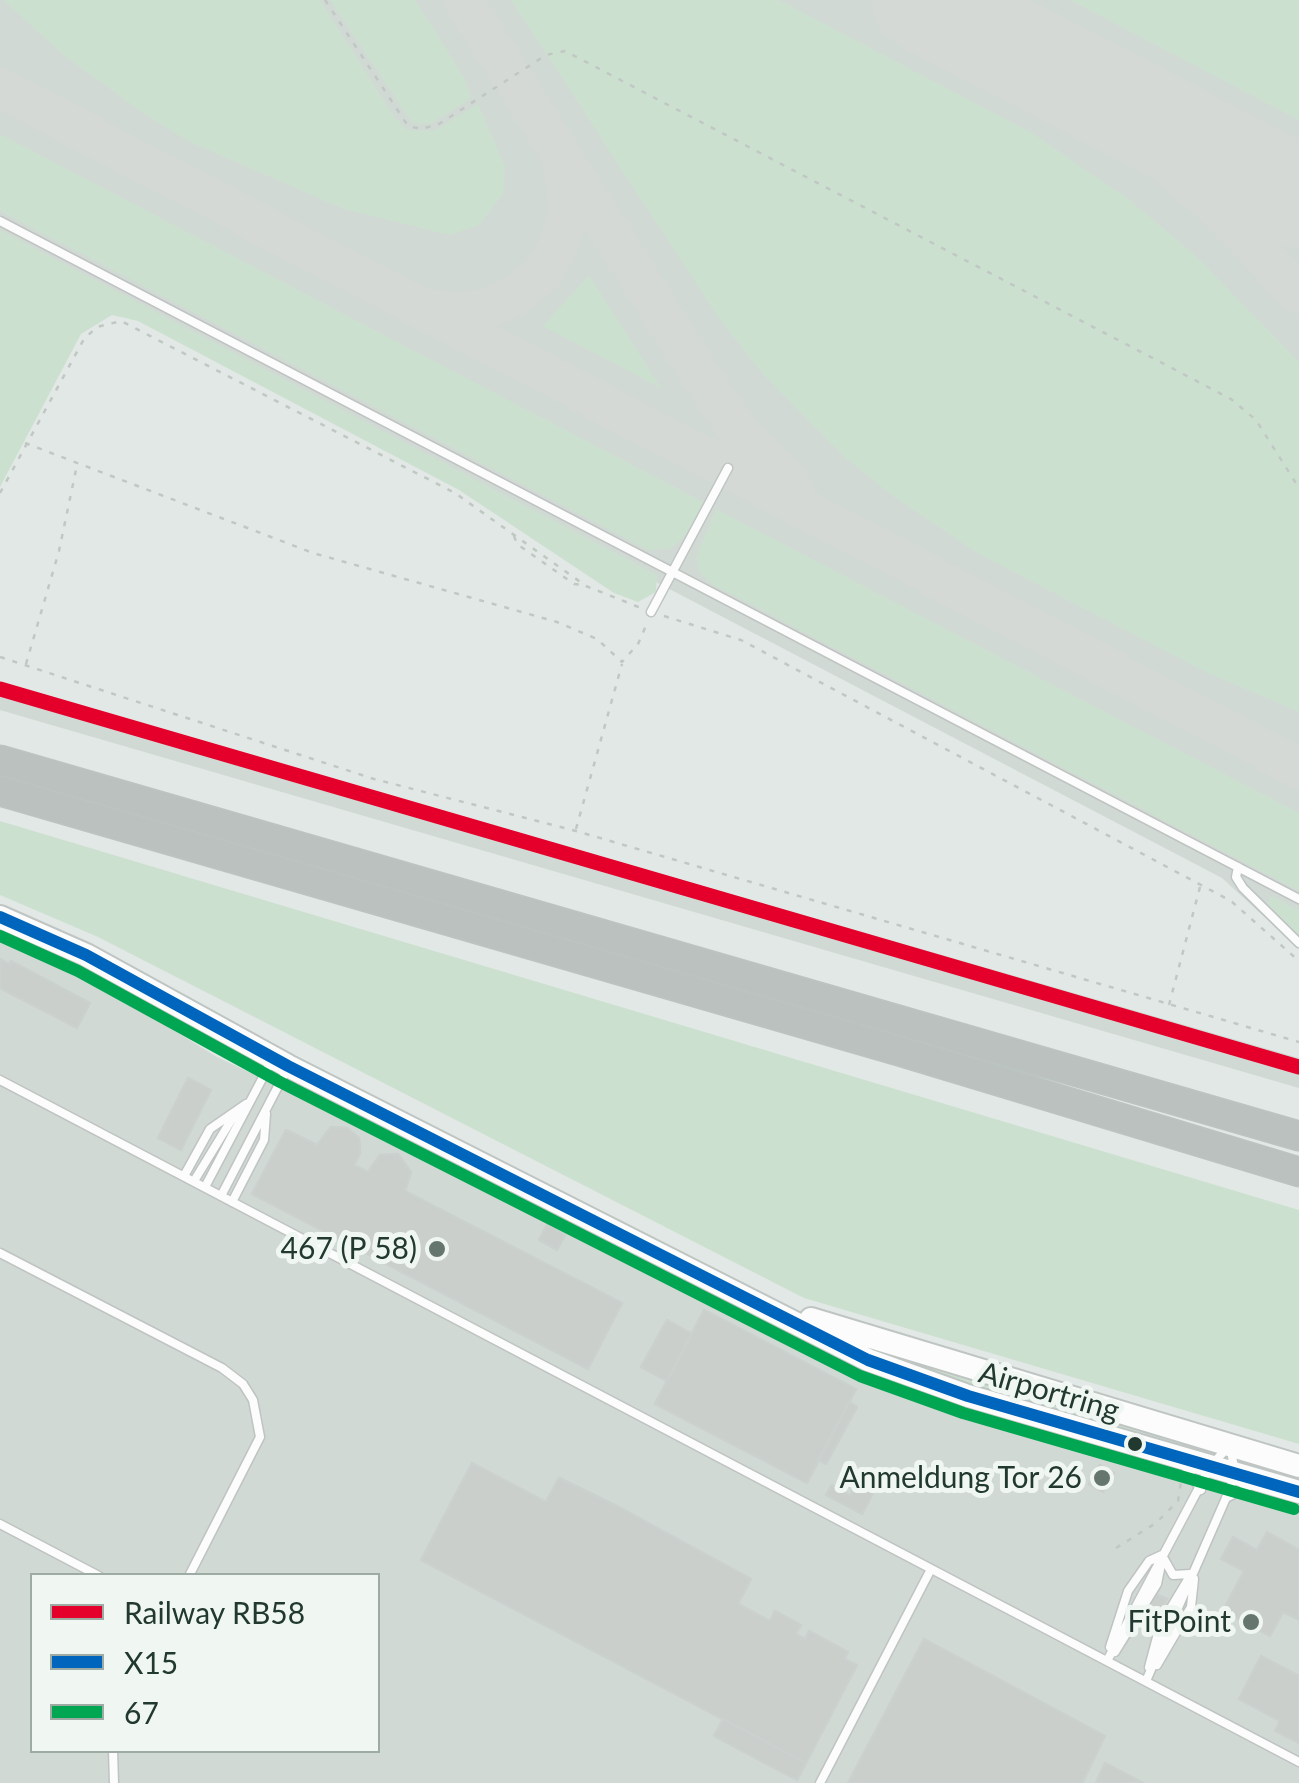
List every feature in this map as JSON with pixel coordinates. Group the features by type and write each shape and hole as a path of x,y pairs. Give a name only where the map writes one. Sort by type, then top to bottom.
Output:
{"highway":[{"path":"0,760 1299,1136"},
{"path":"0,791 880,1045 1299,1172"}],"street":[{"name":"Airportring","path":"0,917 86,955 280,1062 831,1342 920,1381 1178,1466 1210,1466 1299,1492"},
{"name":"Airportring","path":"688,1269 786,1311 871,1339 1299,1466"}],"lane":[{"path":"0,222 1299,898"},
{"path":"652,612 728,468"},
{"path":"1238,867 1236,878 1243,888 1299,944"},
{"path":"204,1187 250,1102 280,1062"},
{"path":"222,1196 266,1110 280,1062"},
{"path":"0,1080 1299,1762"},
{"path":"184,1176 210,1129 250,1102"},
{"path":"194,1181 227,1122 250,1102"},
{"path":"232,1202 264,1140 266,1110"},
{"path":"0,1252 222,1368 243,1384 252,1400 260,1437 191,1573"},
{"path":"1107,1661 1125,1642 1148,1602 1162,1570 1162,1555 1201,1490 1210,1466 1230,1444"},
{"path":"1146,1681 1160,1626 1193,1573 1226,1498 1234,1474 1230,1444"},
{"path":"1178,1466 1201,1490"},
{"path":"1226,1498 1260,1481"},
{"path":"0,1524 92,1573"},
{"path":"1107,1661 1128,1591 1149,1561 1162,1555"},
{"path":"1162,1555 1173,1575 1193,1573"},
{"path":"820,1783 931,1569"},
{"path":"1146,1681 1177,1637 1191,1607 1193,1573"},
{"path":"113,1753 114,1783"}],"path":[{"path":"324,0 408,126 421,129 439,124 546,55 565,52 1231,399 1256,420 1299,488"},
{"path":"0,494 24,443 84,339 97,327 121,321 455,493 586,586"},
{"path":"24,443 313,553 557,622 597,640 622,662"},
{"path":"26,664 59,551 77,464"},
{"path":"514,535 516,544 574,584 741,640 1232,901 1299,962"},
{"path":"576,831 622,662 638,644 652,612"},
{"path":"0,657 374,779 576,831 1299,1042"},
{"path":"1169,1005 1200,886"},
{"path":"1116,1548 1156,1523 1178,1500 1178,1466"}],"shaded area":[{"path":"0,0 1299,0 1299,949 1222,878 90,286 0,455"},
{"path":"0,683 1299,1058 1299,1088 0,710"},
{"path":"0,939 119,997 217,1057 499,1191 831,1364 908,1396 1299,1512 1299,1783 0,1783"}],"green space":[{"path":"3,0 320,0 393,115 407,130 434,131 478,104 505,167 503,194 479,225 450,235 344,209 190,142 66,57"},
{"path":"330,0 415,0 464,77 471,98 430,124 412,123"},
{"path":"511,0 779,0 1032,133 1127,198 1195,255 1299,362 1299,712 1206,672 979,554 894,497 842,455 762,373 718,317"},
{"path":"1070,0 1299,0 1299,120"},
{"path":"0,134 703,502 687,535 670,549 648,550 0,211"},
{"path":"0,230 657,575 656,592 638,602 614,593 459,490 138,321 112,315 81,334 0,487"},
{"path":"589,275 661,388 543,326"},
{"path":"716,509 1299,813 1299,891 712,584 700,573 696,558"},
{"path":"0,821 1299,1210 1299,1444 804,1298 98,937 0,895"},
{"path":"1272,896 1299,911 1299,937 1266,906"},
{"path":"838,1336 1197,1444 1195,1453 905,1367"}],"building":[{"path":"0,959 9,964 11,961 90,1003 77,1028 0,988"},
{"path":"188,1078 211,1090 181,1150 158,1138"},
{"name":"467 (P 58)","path":"331,1127 347,1128 359,1138 360,1153 354,1165 368,1172 380,1155 398,1154 411,1172 405,1191 622,1303 588,1369 252,1194 286,1130 317,1145"},
{"path":"547,1225 565,1235 557,1250 539,1240"},
{"path":"704,1310 856,1389 807,1483 655,1404"},
{"path":"667,1320 692,1334 667,1381 641,1367"},
{"path":"849,1402 857,1407 826,1464 818,1460"},
{"path":"472,1463 546,1502 559,1478 617,1506 751,1579 738,1604 770,1621 775,1611 801,1625 796,1634 805,1639 809,1631 848,1652 844,1659 857,1665 806,1763 421,1560"},
{"name":"Anmeldung Tor 26","path":"1100,1465 1114,1473 1103,1492 1089,1484"},
{"path":"856,1484 873,1493 862,1514 826,1495 832,1485 850,1496"},
{"path":"1267,1532 1299,1550 1299,1620 1283,1612 1270,1636 1223,1611 1244,1571 1221,1559 1233,1537 1257,1550"},
{"path":"1156,1594 1167,1599 1161,1611 1150,1605"},
{"path":"924,1639 1105,1736 1082,1783 848,1783"},
{"path":"1261,1656 1299,1676 1299,1743 1275,1731 1280,1721 1239,1699"},
{"path":"723,1719 806,1763 797,1780 714,1736"},
{"path":"1105,1763 1134,1778 1143,1783 1096,1783"}],"taxiway":[{"path":"463,0 714,396 742,435 794,488"},
{"path":"920,0 1066,86 1137,139 1220,211 1299,294"},
{"path":"0,88 1299,768"},
{"path":"429,309 465,312 490,307 514,297 542,274 557,250 569,212 563,163"}],"runway":[{"path":"922,0 1299,197"}],"rail line":[{"name":"RB58","path":"0,689 1299,1067"}],"transit line":[{"name":"X15","path":"0,917 86,955 288,1066 868,1360 968,1396 1299,1492"},
{"name":"67","path":"0,936 78,971 280,1082 860,1376 963,1413 1294,1509"}],"place":[{"name":"467 (P 58)","path":"437,1249"},
{"name":"Anmeldung Tor 26","path":"1102,1478"},
{"name":"FitPoint","path":"1251,1622"}]}
